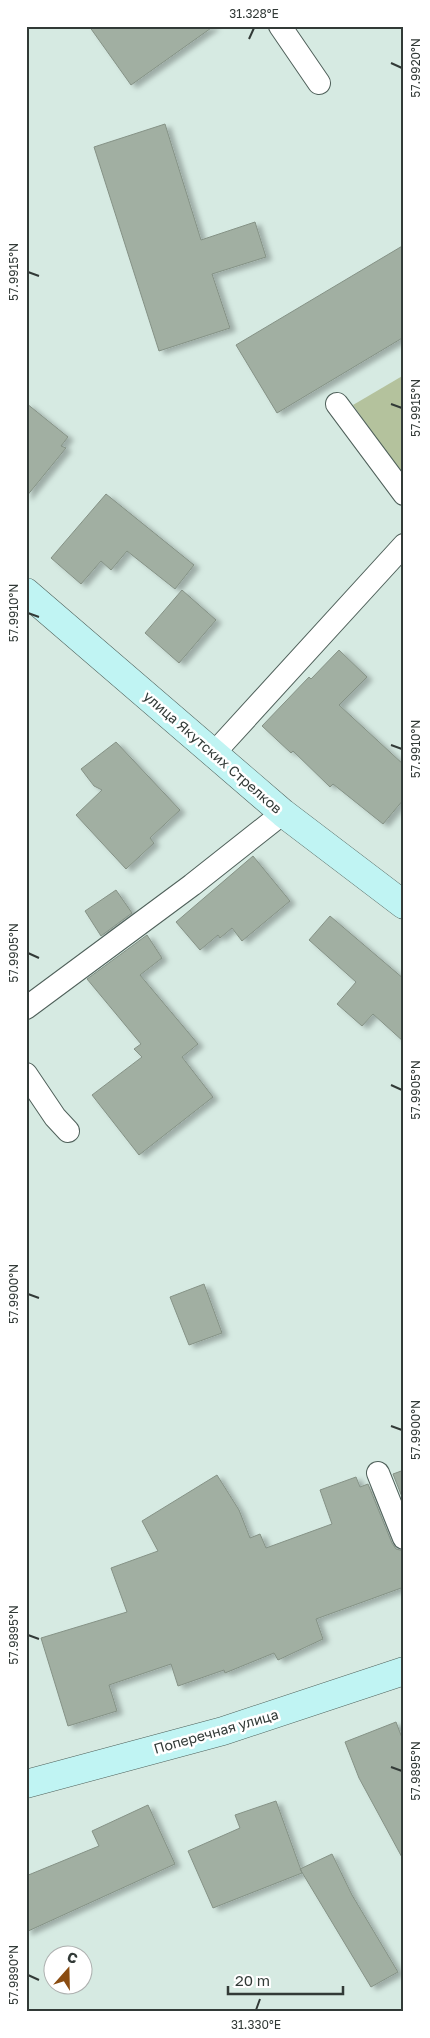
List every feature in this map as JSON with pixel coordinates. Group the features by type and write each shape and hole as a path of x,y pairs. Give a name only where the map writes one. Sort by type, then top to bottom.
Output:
{"street":[{"name":"улица Якутских Стрелков","path":"26,592 283,812 404,905"},
{"name":"Поперечная улица","path":"26,1784 223,1731 404,1671"}],"lane":[{"path":"280,26 319,84"},
{"path":"337,404 404,494"},
{"path":"215,752 404,545"},
{"path":"26,1008 192,885 283,812"},
{"path":"26,1074 55,1117 68,1131"},
{"path":"378,1473 404,1538"}],"green space":[{"path":"404,375 404,477 353,405"}],"building":[{"path":"89,26 214,26 131,85"},
{"path":"165,124 201,240 255,222 266,257 212,274 230,328 159,351 94,147"},
{"path":"404,245 404,337 277,413 236,345"},
{"path":"26,403 68,437 61,446 66,448 26,497"},
{"path":"106,494 194,565 175,589 127,551 111,570 101,561 81,584 51,558"},
{"path":"182,590 216,620 179,663 145,633"},
{"path":"339,650 367,677 339,705 404,765 404,799 383,824 333,784 330,787 293,751 291,753 262,726 309,677 311,679"},
{"path":"116,742 180,810 150,838 154,843 126,869 76,815 102,790 94,786 81,769"},
{"path":"253,856 290,901 242,941 232,928 220,938 218,935 200,950 176,922"},
{"path":"116,890 132,913 101,936 85,911"},
{"path":"330,916 404,979 404,1042 373,1014 362,1026 337,1004 356,982 309,940"},
{"path":"147,935 162,958 140,975 198,1044 182,1057 213,1097 139,1155 92,1095 142,1057 134,1049 141,1044 87,979"},
{"path":"204,1284 222,1333 189,1345 170,1297"},
{"path":"404,1470 404,1502 393,1474"},
{"path":"217,1475 239,1510 250,1538 260,1534 266,1548 332,1524 320,1490 356,1477 360,1487 368,1484 392,1543 396,1549 404,1551 404,1587 316,1619 323,1639 278,1660 274,1653 225,1673 224,1670 178,1686 171,1664 109,1685 117,1711 68,1726 41,1638 127,1612 111,1568 158,1551 142,1521"},
{"path":"396,1722 404,1743 404,1861 359,1778 345,1742"},
{"path":"276,1801 302,1873 213,1908 188,1851 240,1828 235,1815"},
{"path":"148,1805 175,1864 26,1932 26,1876 99,1846 92,1831"},
{"path":"332,1854 352,1895 398,1972 371,1987 300,1869"}]}
